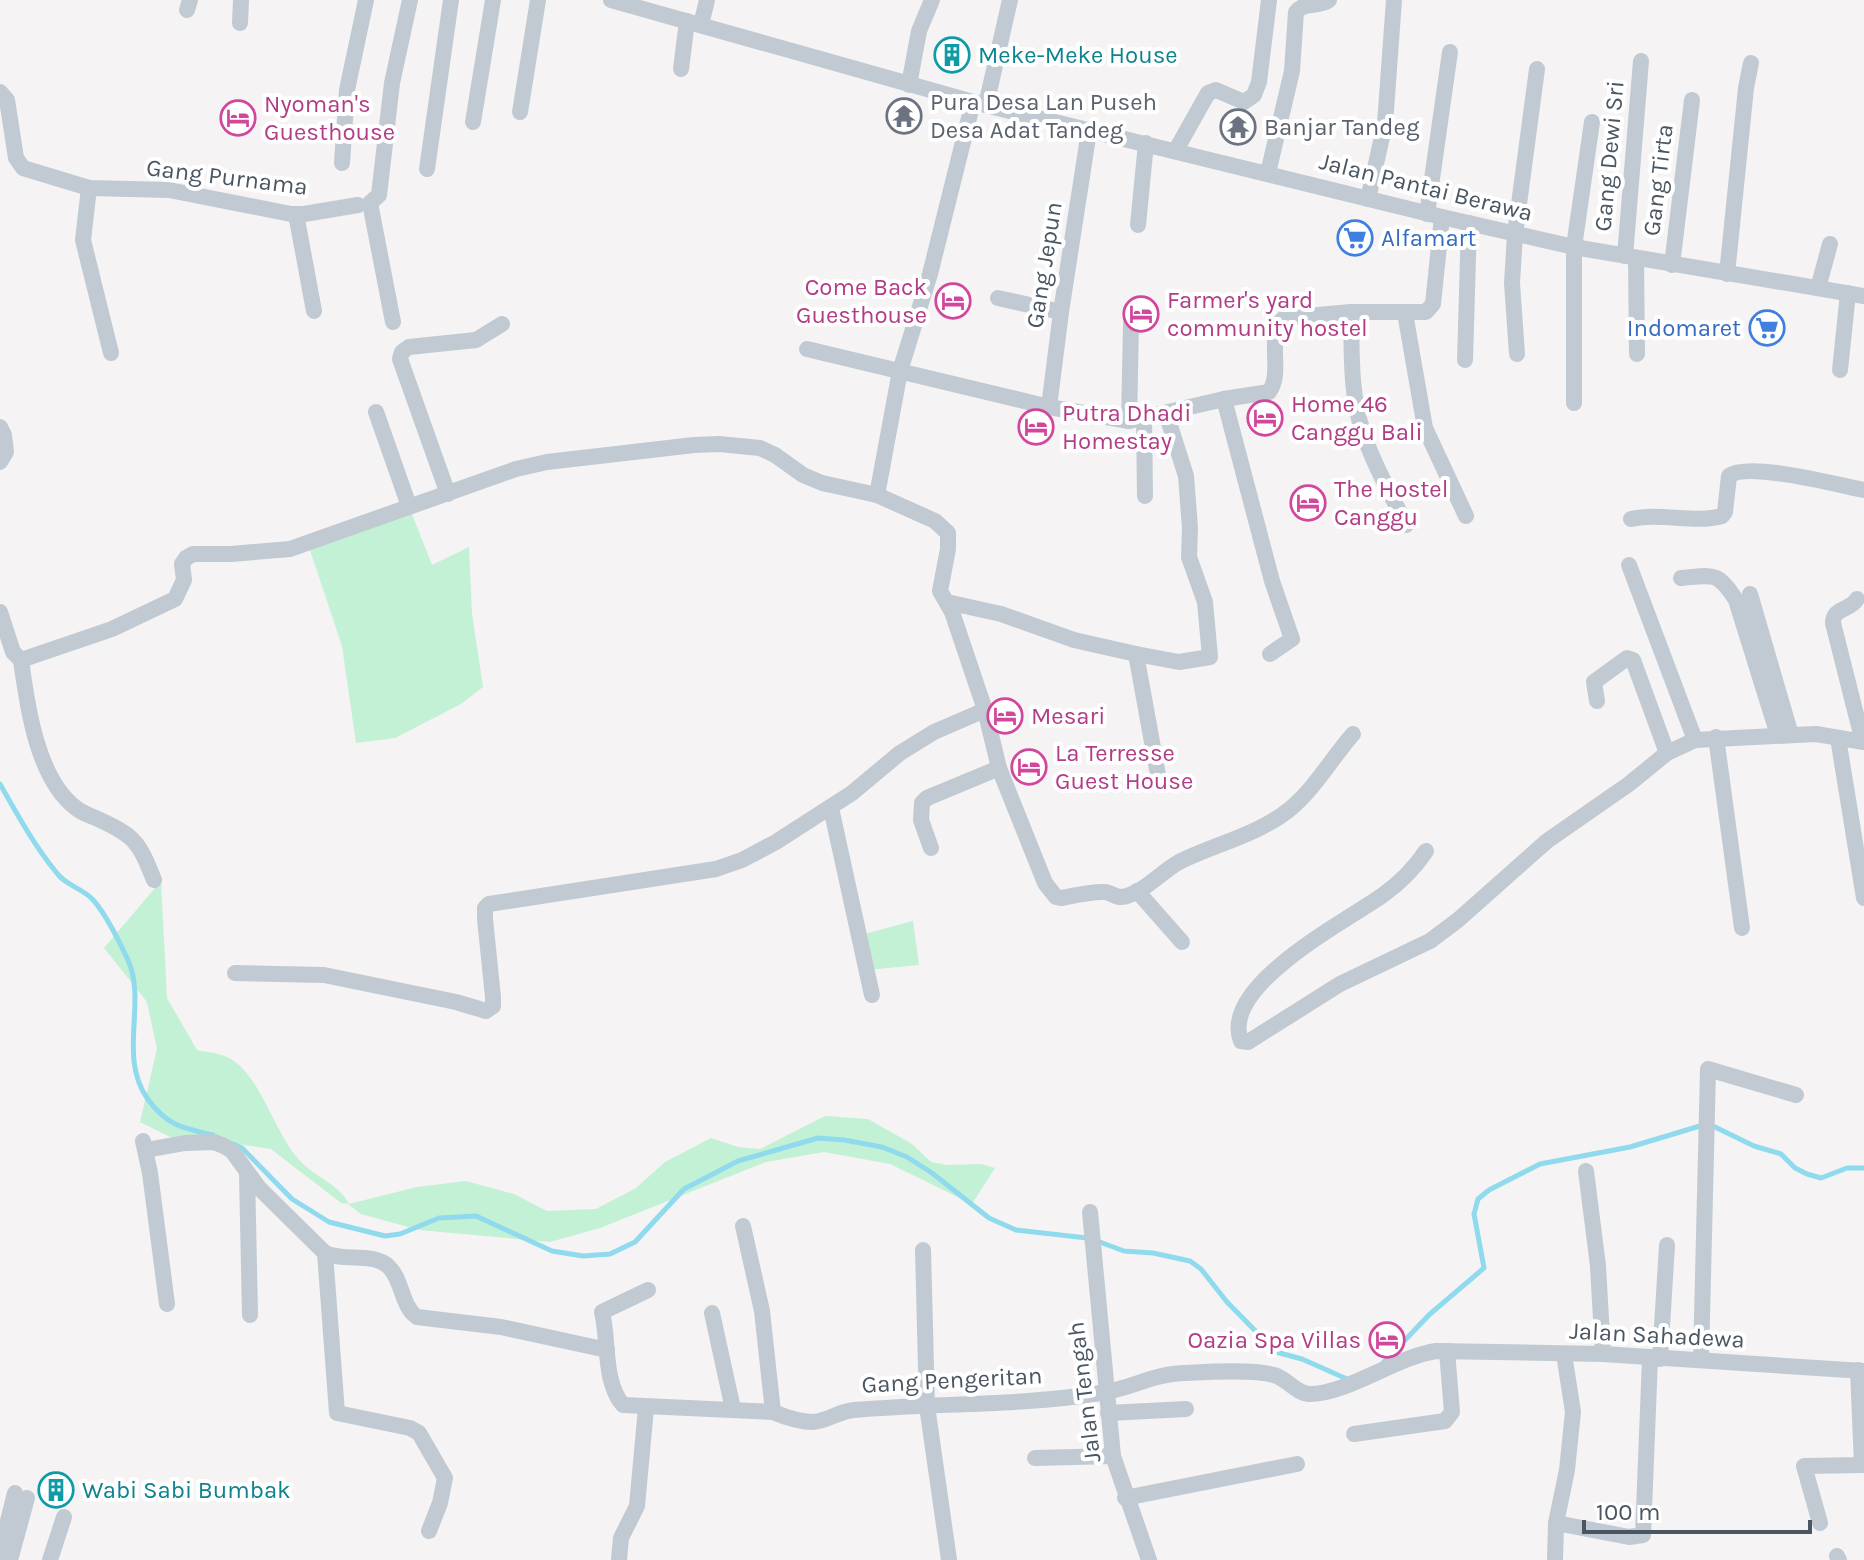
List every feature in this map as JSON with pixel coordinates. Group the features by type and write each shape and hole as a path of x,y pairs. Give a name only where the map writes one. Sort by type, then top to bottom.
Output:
{"street":[{"path":"240,23 241,0"},
{"path":"342,163 347,90 366,0"},
{"path":"393,322 370,203 379,195 392,83 410,0"},
{"path":"427,169 451,0"},
{"path":"473,122 493,0"},
{"path":"520,112 538,0"},
{"name":"Jalan Pantai Berawa","path":"611,0 980,104 1435,216 1574,247 1856,295"},
{"path":"681,69 694,23 707,0"},
{"path":"909,85 919,31 932,0"},
{"path":"877,495 900,371 1010,0"},
{"path":"1176,150 1208,93 1216,90 1244,102 1254,95 1269,0"},
{"path":"1268,173 1292,71 1296,12 1305,5 1322,4 1329,0"},
{"path":"1368,199 1385,124 1394,0"},
{"path":"807,349 1049,407 1137,419 1224,399 1262,394 1272,388 1280,321 1288,317 1351,312 1426,312 1433,304 1435,216 1450,52"},
{"name":"Gang Dewi Sri","path":"1637,354 1631,257 1641,61"},
{"path":"1727,274 1751,63"},
{"path":"1517,354 1512,283 1515,234 1537,69"},
{"name":"Gang Purnama","path":"0,92 7,100 18,164 36,173 89,188 169,190 296,214 358,205"},
{"name":"Gang Tirta","path":"1672,265 1692,100"},
{"path":"1574,403 1574,247 1592,122"},
{"name":"Gang Jepun","path":"1049,407 1089,131"},
{"path":"1138,225 1146,143"},
{"path":"89,188 83,240 111,353"},
{"path":"296,214 314,311"},
{"path":"1465,360 1469,223"},
{"path":"1818,288 1830,244"},
{"path":"1840,370 1856,295"},
{"path":"998,298 1061,312"},
{"path":"1351,312 1352,366 1361,426 1406,525"},
{"path":"1405,313 1425,428 1466,516"},
{"path":"448,494 402,372 402,352 409,347 476,340 502,324"},
{"path":"1131,324 1145,496"},
{"path":"1224,399 1272,581 1292,639 1270,654"},
{"path":"376,412 409,506"},
{"path":"947,602 1001,614 1074,640 1136,654 1179,662 1207,659 1211,652 1205,602 1189,557 1186,476 1166,413"},
{"path":"0,427 6,452 0,462"},
{"path":"21,660 112,629 175,599 184,580 182,564 193,554 290,549 321,541 409,506 516,469 547,462 719,444 760,448 822,483 877,495 935,521 948,533 940,591 947,602 985,710 999,768 1045,883 1056,897 1103,891 1120,897 1137,891 1180,862 1254,831 1287,811 1308,792 1353,734"},
{"path":"1631,519 1722,516 1729,476 1738,472 1781,473 1864,490"},
{"path":"1629,565 1695,740"},
{"path":"1681,578 1713,575 1724,581 1736,600 1784,735"},
{"path":"1750,594 1784,735"},
{"path":"1426,851 1413,870 1383,896 1276,967 1242,1010 1238,1032 1241,1041 1248,1042 1340,984 1430,941 1547,841 1629,784 1667,753 1695,740 1716,737 1784,735 1864,742 1833,623 1837,612 1851,607 1857,599"},
{"path":"0,612 13,652 21,660 40,755 63,795 76,809 120,829 139,844 154,880"},
{"path":"1136,654 1158,775"},
{"path":"1597,701 1594,682 1627,658 1633,660 1667,753"},
{"path":"235,973 324,975 486,1011 493,1006 485,919 485,908 489,904 716,869 742,860 831,808 900,753 934,732 985,710"},
{"path":"1716,737 1742,928"},
{"path":"1838,738 1864,898"},
{"path":"931,848 921,820 922,803 927,798 999,768"},
{"path":"831,808 872,995"},
{"path":"1137,891 1182,942"},
{"path":"1701,1360 1708,1069 1796,1095"},
{"path":"167,1304 144,1145 214,1142 232,1151 280,1210 325,1253 336,1258 379,1260 387,1265 398,1282 408,1308 417,1317 501,1327 607,1350"},
{"path":"1586,1171 1598,1266 1603,1354"},
{"path":"247,1173 250,1315"},
{"name":"Jalan Tengah","path":"1090,1212 1113,1456 1149,1560"},
{"path":"743,1226 762,1311 773,1412"},
{"path":"1556,1523 1629,1537 1643,1535 1655,1359 1667,1245"},
{"path":"923,1250 927,1406 949,1560"},
{"path":"325,1253 337,1413 410,1428 419,1433 445,1478 440,1503 429,1531"},
{"name":"Gang Pengeritan","path":"648,1290 604,1310 613,1383 619,1402 623,1405 773,1412 790,1419 811,1422 850,1410 995,1403 1106,1392"},
{"path":"712,1313 733,1409"},
{"path":"1354,1434 1445,1421 1452,1412 1447,1351"},
{"name":"Jalan Sahadewa","path":"1106,1392 1157,1376 1267,1373 1309,1394 1328,1391 1417,1355 1447,1351 1603,1354 1861,1370"},
{"path":"1555,1560 1556,1523 1567,1470 1573,1412 1564,1354"},
{"path":"1820,1523 1804,1466 1862,1465 1861,1370"},
{"path":"619,1560 621,1538 637,1506 646,1408"},
{"path":"1108,1413 1186,1409"},
{"path":"1035,1458 1113,1456"},
{"path":"1125,1498 1297,1464"},
{"path":"0,1553 21,1495 10,1560"},
{"path":"50,1560 64,1517"}],"green space":[{"path":"408,504 432,565 469,547 472,614 483,687 461,704 395,738 356,743 342,646 310,550"},
{"path":"161,881 167,998 197,1050 224,1056 239,1065 258,1090 292,1151 308,1168 334,1186 349,1204 417,1187 466,1181 514,1194 547,1211 596,1209 636,1188 665,1162 711,1138 738,1147 760,1149 825,1116 868,1119 912,1144 931,1162 981,1164 995,1168 972,1204 890,1164 824,1152 766,1162 600,1228 550,1242 419,1230 361,1214 348,1204 341,1203 271,1149 170,1137 140,1122 157,1049 147,1002 104,948"},
{"path":"913,921 919,965 867,970 864,934"}],"waterway":[{"path":"0,784 56,872 90,897 101,910 128,960 135,994 134,1065 147,1098 168,1120 213,1135"},
{"path":"1381,1365 1430,1314 1484,1268 1474,1214 1478,1199 1489,1190 1540,1164 1630,1147 1700,1126 1715,1127 1754,1146 1781,1154 1795,1168 1821,1178 1847,1168 1864,1168"},
{"path":"233,1144 242,1148 292,1199 329,1222 385,1236 400,1234 439,1218 476,1216 552,1251 583,1256 610,1254 635,1242 684,1189 738,1161 818,1138 882,1147 907,1157 989,1218 1016,1230 1087,1238"},
{"path":"1097,1241 1124,1251 1190,1261 1201,1269 1227,1302 1276,1352 1302,1359 1347,1379"}],"place":[{"name":"Meke-Meke House","path":"952,55"},
{"name":"Pura Desa Lan Puseh Desa Adat Tandeg","path":"904,116"},
{"name":"Nyoman's Guesthouse","path":"238,118"},
{"name":"Banjar Tandeg","path":"1238,127"},
{"name":"Alfamart","path":"1355,238"},
{"name":"Come Back Guesthouse","path":"953,301"},
{"name":"Farmer's yard community hostel","path":"1141,314"},
{"name":"Indomaret","path":"1767,328"},
{"name":"Home 46 Canggu Bali","path":"1265,418"},
{"name":"Putra Dhadi Homestay","path":"1036,427"},
{"name":"The Hostel Canggu","path":"1308,503"},
{"name":"Mesari","path":"1005,716"},
{"name":"La Terresse Guest House","path":"1029,767"},
{"name":"Oazia Spa Villas","path":"1387,1340"},
{"name":"Wabi Sabi Bumbak","path":"56,1490"}]}
